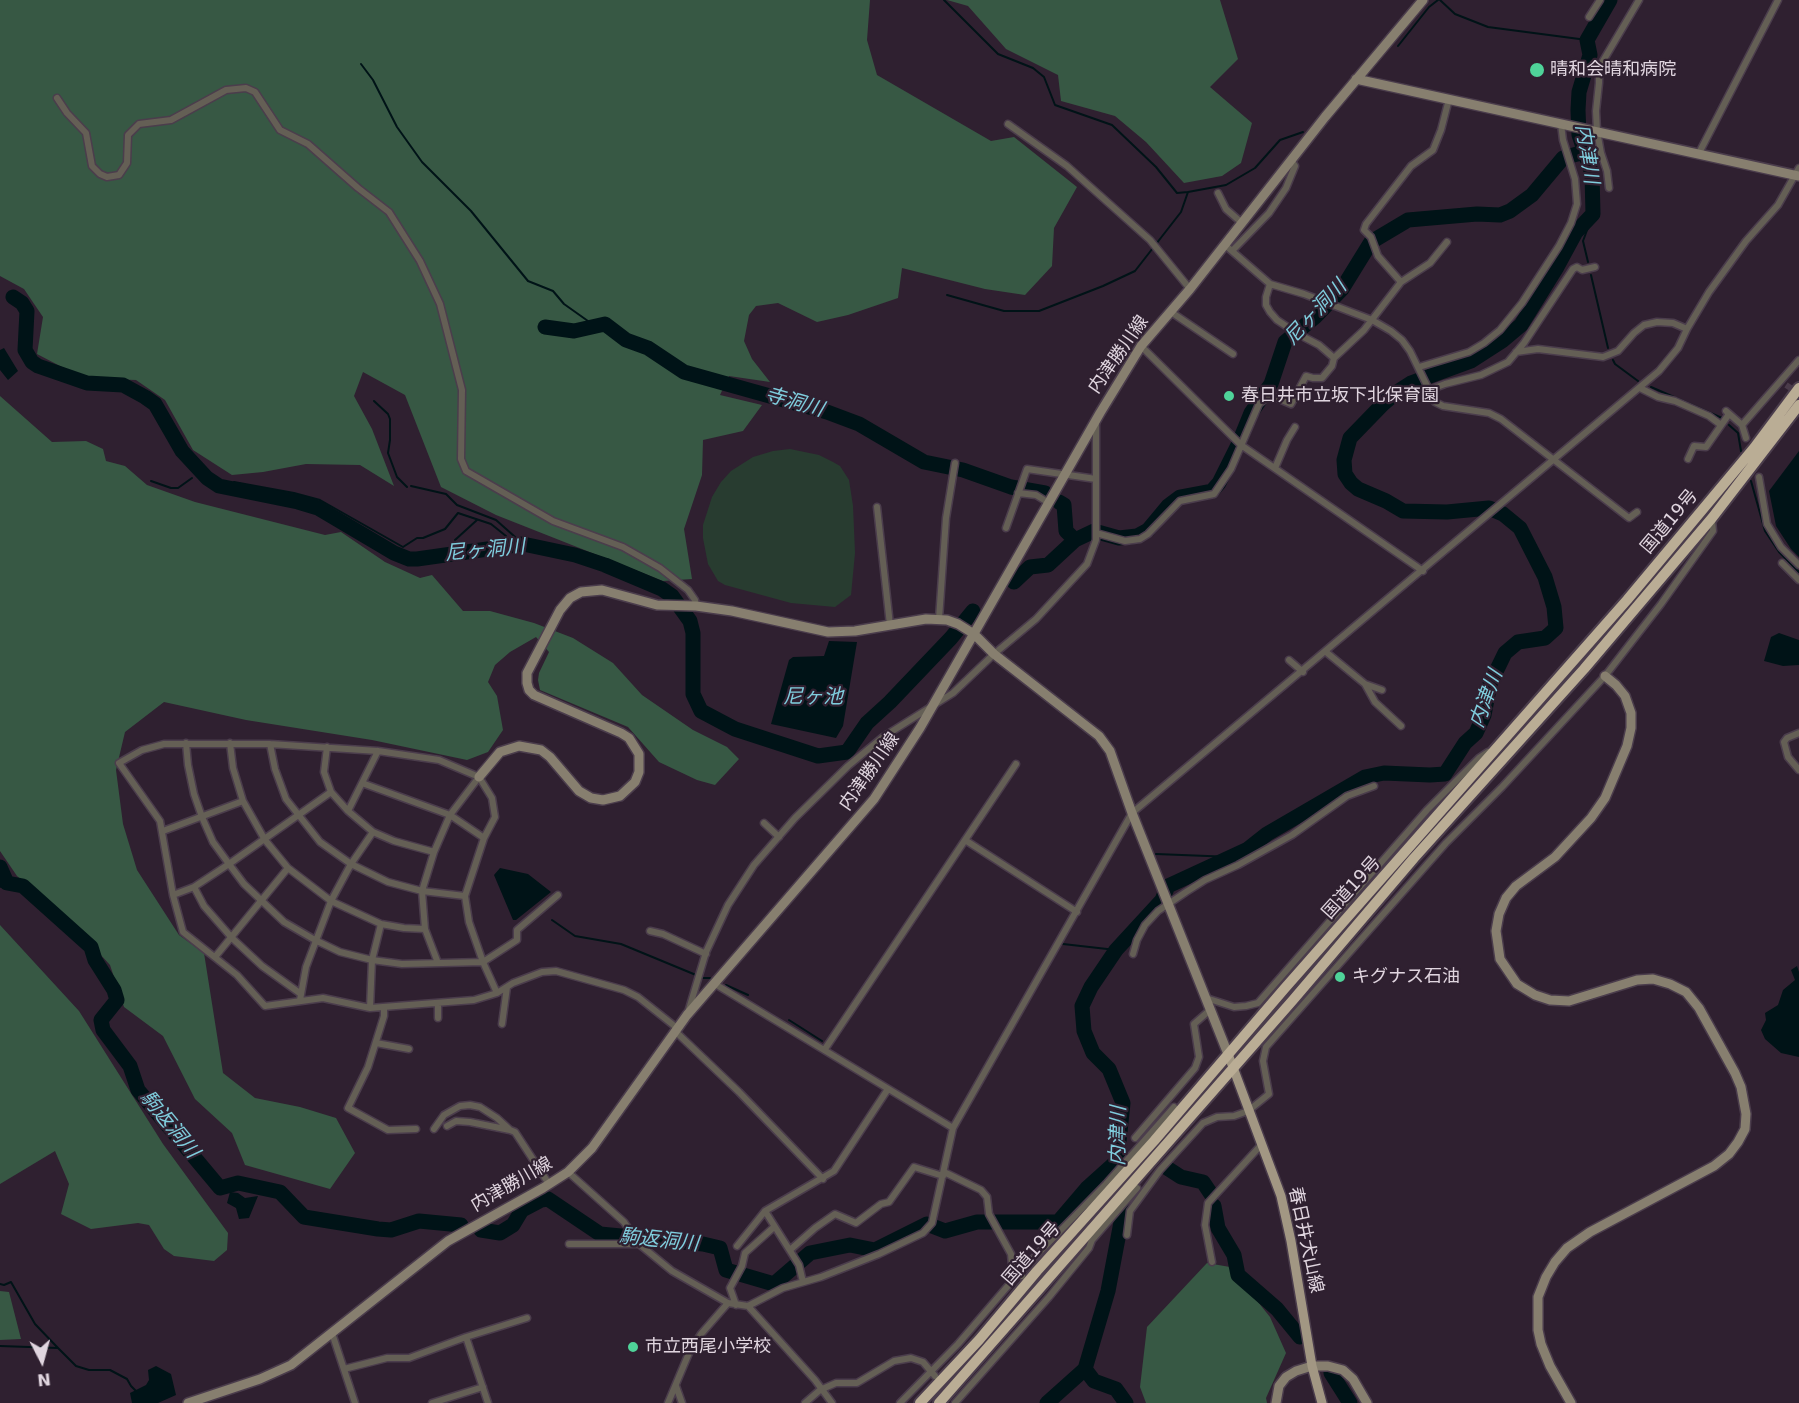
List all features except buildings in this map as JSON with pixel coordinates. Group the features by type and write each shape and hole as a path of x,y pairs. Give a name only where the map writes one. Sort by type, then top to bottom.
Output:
{"highway":[{"name":"国道19号","path":"939,1403 1093,1219 1135,1162 1634,591 1754,448 1799,388"},
{"name":"国道19号","path":"920,1403 979,1340 1037,1271 1093,1219 1136,1184 1233,1067 1584,669 1712,518 1799,405"}],"main road":[{"name":"春日井犬山線","path":"1228,1054 1281,1196 1312,1366 1322,1403"}],"street":[{"name":"内津勝川線","path":"188,1403 260,1379 291,1365 448,1241 568,1172 592,1148 687,1015 874,799 933,706 966,629 1049,503 1141,346 1228,248 1242,223 1356,79 1423,0"},
{"path":"1590,17 1600,0"},
{"path":"1609,188 1597,131 1599,72 1603,61 1639,0"},
{"path":"1699,153 1778,0"},
{"path":"568,1172 624,1222 639,1244 672,1271 728,1304 747,1306 783,1288 879,1254 923,1233 932,1223 953,1128 1132,813 1423,571 1666,364 1678,348 1709,292 1746,241 1778,205 1797,173 1356,79"},
{"path":"57,98 86,133 92,166 107,177 119,175 127,163 128,135 139,124 171,120 226,90 246,88 255,92 280,130 308,144 389,212 420,261 440,304 462,390 461,459 466,471 553,521 623,547 660,568 688,590 696,606"},
{"path":"1401,282 1378,256 1371,237 1364,230 1366,224 1412,166 1433,150 1449,99"},
{"path":"1008,124 1067,166 1134,225 1150,240 1190,289"},
{"path":"1419,367 1469,352 1500,330 1522,303 1559,246 1574,215 1577,191 1561,124"},
{"path":"1292,160 1295,166 1286,188 1269,213 1228,248 1270,284 1304,294 1372,320 1401,340 1419,367 1435,402 1443,406 1489,413 1501,419 1629,518 1637,512"},
{"path":"1218,193 1226,209 1242,223"},
{"path":"1096,533 1116,540 1140,539 1148,534 1180,501 1214,494 1231,469 1254,413 1267,396 1274,395 1291,404 1306,376 1322,378 1332,366 1334,358 1365,330 1401,282 1430,263 1447,242"},
{"path":"1428,390 1481,375 1508,362 1573,269 1577,267 1582,270 1594,267"},
{"path":"1270,284 1266,305 1277,320 1319,345 1334,358"},
{"path":"1171,312 1233,354"},
{"path":"1516,352 1538,349 1603,357 1618,351 1644,325 1657,322 1673,323 1687,329"},
{"path":"1141,346 1241,445 1423,571"},
{"path":"1742,425 1784,382 1799,360"},
{"path":"1640,388 1709,416 1720,425"},
{"path":"1688,459 1694,446 1706,447 1727,412 1742,425 1746,438"},
{"path":"687,1015 706,954 728,905 754,865 778,837 848,766 883,737 952,693 1036,619 1087,564 1096,540 1096,421"},
{"path":"1275,468 1295,427"},
{"path":"939,619 946,518 955,463"},
{"path":"1006,528 1027,469 1096,479"},
{"path":"1759,477 1767,524 1781,547 1799,565"},
{"path":"1018,494 1036,495 1049,503"},
{"path":"877,507 890,625"},
{"path":"1127,1236 1130,1211 1160,1170 1203,1123 1217,1117 1234,1116 1248,1111 1269,1094 1263,1061 1266,1047 1446,843 1503,788 1605,676 1661,604 1713,531 1712,518"},
{"path":"1782,563 1799,580"},
{"path":"438,963 425,929 422,891 434,852 450,815 500,752 519,746 541,750 579,790 591,798 612,799 628,791 636,782 640,763 639,754 629,738 534,695 529,690 527,673 560,610 570,598 581,592 602,590 647,603 696,606 752,615 828,632 855,631 926,619 939,619 966,629 994,654 1099,736 1110,751 1132,813 1228,1054"},
{"path":"1326,652 1365,684 1382,690"},
{"path":"1289,660 1302,672"},
{"path":"1571,1403 1550,1366 1538,1329 1538,1297 1550,1269 1567,1248 1590,1232 1714,1166 1729,1154 1738,1142 1745,1129 1746,1114 1741,1087 1735,1073 1699,1008 1686,992 1653,979 1637,980 1569,1001 1550,1000 1535,995 1517,984 1500,959 1496,931 1499,914 1506,898 1516,886 1555,857 1591,818 1605,798 1627,746 1631,728 1631,712 1625,696 1605,676"},
{"path":"1365,684 1375,702 1401,726"},
{"path":"1799,733 1787,738 1784,742 1788,757 1799,770"},
{"path":"1205,998 1234,1007 1258,1002 1427,810 1479,758 1502,742"},
{"path":"186,743 188,765 202,817 213,842 229,864 244,884 284,922 340,952 402,964 483,962 517,940 517,930 558,895"},
{"path":"230,743 233,768 243,801 265,840 288,868 331,901 381,924 425,929"},
{"path":"497,993 469,922 465,896 484,838 495,817 492,798 479,777 439,760 378,751 270,744 164,744 142,750 119,763 160,821 173,895 183,932 237,975 265,1006 301,997 323,998 370,1008 474,1000 497,993 542,972 556,971 624,990 638,997 676,1030 823,1179"},
{"path":"270,744 275,769 286,799 320,842 351,864 388,882 422,891 465,896"},
{"path":"327,747 324,772 332,792 348,811 373,832 394,841 434,852"},
{"path":"348,811 378,751"},
{"path":"825,1049 1016,764"},
{"path":"362,783 450,815 484,838"},
{"path":"1133,954 1145,925 1158,911 1205,880 1292,836 1347,796 1374,786"},
{"path":"173,895 194,886 229,864 332,792"},
{"path":"163,831 243,801"},
{"path":"764,823 778,837"},
{"path":"301,997 306,967 331,901 351,864 373,832"},
{"path":"965,840 1077,912"},
{"path":"214,957 288,868"},
{"path":"194,886 204,906 232,938 301,997"},
{"path":"370,1008 372,960 381,924"},
{"path":"650,931 663,934 706,954"},
{"path":"716,984 953,1128"},
{"path":"502,1024 507,987"},
{"path":"438,1003 438,1018"},
{"path":"384,1007 368,1067 348,1108 388,1130 416,1129"},
{"path":"1135,1138 1195,1068 1199,1057 1194,1024 1210,1010"},
{"path":"375,1043 409,1049"},
{"path":"737,1246 765,1211 834,1171 888,1089"},
{"path":"435,1129 444,1115 460,1106 470,1105 480,1107 510,1130"},
{"path":"900,1403 933,1373 1174,1107"},
{"path":"447,1126 456,1121 515,1132 549,1184"},
{"path":"1212,1262 1205,1225 1208,1203 1262,1144"},
{"path":"790,1250 835,1214 856,1223 881,1204 889,1202 914,1167 943,1174 981,1190 987,1197 988,1214 1011,1254 1012,1265 1020,1275"},
{"path":"957,1398 1089,1248 1092,1240 1136,1184"},
{"path":"765,1211 799,1265 803,1282"},
{"path":"736,1305 730,1288 742,1266 745,1253 774,1227"},
{"path":"569,1244 639,1244"},
{"path":"668,1403 689,1353 728,1304"},
{"path":"747,1306 832,1403"},
{"path":"344,1369 387,1358 409,1358 527,1318"},
{"path":"332,1333 355,1403"},
{"path":"466,1337 488,1403"},
{"path":"805,1403 820,1390 836,1383 857,1383 894,1360 911,1358 923,1362 933,1373"},
{"path":"1276,1403 1279,1386 1286,1377 1312,1366 1328,1366 1343,1370 1353,1379 1367,1403"},
{"path":"676,1386 682,1403"},
{"path":"432,1403 483,1387"}],"green space":[{"path":"0,0 870,0 867,40 877,75 991,141 1014,137 1077,187 1054,228 1052,266 1025,295 985,289 902,268 898,298 848,315 817,322 778,303 756,306 749,315 744,341 752,359 770,382 729,376 720,395 762,405 743,431 703,440 702,475 684,529 692,579 663,581 496,515 441,487 405,395 363,372 354,396 372,429 394,486 360,465 306,464 232,475 193,450 165,400 136,380 83,378 37,354 43,317 24,289 0,276"},
{"path":"947,0 1220,0 1238,59 1210,87 1252,123 1241,163 1222,176 1184,183 1146,142 1115,116 1061,101 1058,75 1006,49 968,6"},
{"path":"0,396 52,442 86,441 103,449 106,461 125,466 147,485 195,502 325,535 341,532 385,562 420,578 432,575 463,611 490,611 534,623 573,638 613,663 642,695 693,730 727,747 739,759 715,785 697,780 659,762 628,727 540,690 539,673 549,652 536,637 510,652 495,665 488,682 497,696 503,730 488,752 467,760 372,740 246,720 164,702 125,732 116,770 123,824 137,870 179,935 204,953 223,1073 255,1098 300,1107 336,1118 355,1153 330,1189 245,1165 232,1133 195,1099 163,1036 124,1007 110,965 65,916 17,876 0,851"},
{"path":"790,449 819,455 833,462 840,466 849,480 853,506 855,553 851,595 835,607 791,603 725,585 718,581 708,564 703,525 712,497 721,482 731,471 753,457"},
{"path":"0,925 79,1011 163,1144 228,1233 227,1250 214,1261 174,1256 164,1249 149,1225 138,1223 91,1229 61,1214 69,1184 55,1151 0,1184"},
{"path":"1207,1263 1230,1267 1270,1317 1286,1353 1266,1398 1267,1403 1146,1403 1140,1387 1147,1327"},
{"path":"0,1291 9,1292 21,1339 0,1340"}],"water":[{"path":"4,348 18,371 8,380 0,370 0,350"},
{"path":"1799,451 1799,557 1776,526 1769,491"},
{"path":"1779,633 1799,640 1799,665 1783,666 1764,661 1771,637"},
{"name":"尼ヶ池","path":"829,641 857,642 843,726 836,738 771,724 789,660 793,657 824,656"},
{"path":"500,868 528,874 551,892 513,920 494,875"},
{"path":"1797,966 1799,972 1799,1057 1781,1053 1765,1039 1761,1030 1766,1020 1765,1013 1778,1005 1783,990 1795,980 1791,970"},
{"path":"230,1192 238,1193 245,1198 258,1196 249,1218 239,1219 236,1208 227,1203"},
{"path":"156,1366 171,1374 176,1395 158,1403 132,1403 130,1393 146,1385 149,1380 148,1370"}],"waterway":[{"path":"944,0 998,54 1033,68 1044,77 1055,105 1112,125 1156,167 1177,193 1188,192"},
{"path":"1398,46 1429,7 1438,0"},
{"path":"1440,0 1455,14 1488,27 1587,40"},
{"name":"内津川","path":"1047,1403 1085,1369 1108,1291 1122,1217 1117,1161 1123,1103 1109,1069 1093,1053 1084,1031 1082,1006 1091,987 1116,950 1162,900 1168,886 1248,849 1267,834 1365,777 1384,773 1445,774 1465,743 1476,733 1484,715 1490,684 1505,653 1518,642 1545,638 1556,628 1554,607 1545,577 1520,528 1503,514 1489,508 1447,512 1403,511 1358,489 1351,483 1345,474 1344,460 1350,438 1397,392 1411,383 1471,361 1502,341 1521,325 1576,232 1593,214 1592,174 1579,135 1579,92 1590,55 1587,40 1610,0"},
{"path":"361,64 373,80 397,127 422,162 471,211 528,281 553,291 564,304 595,326"},
{"path":"947,295 1004,311 1039,311 1103,286 1135,271 1181,212 1188,192 1226,185 1255,168 1280,140 1303,132"},
{"name":"尼ヶ洞川","path":"1014,582 1030,567 1048,565 1075,540 1094,531 1119,538 1137,536 1148,530 1168,506 1180,497 1212,491 1219,483 1251,413 1271,384 1285,342 1315,317 1342,289 1371,242 1408,220 1477,214 1500,215 1510,211 1532,195 1563,158 1584,152"},
{"path":"1588,262 1583,241 1593,214"},
{"path":"1591,275 1608,348"},
{"name":"尼ヶ洞川","path":"13,297 22,303 27,311 25,350 32,362 87,383 123,385 145,397 155,404 182,451 207,478 219,486 318,508 394,553 409,559 523,544 575,555 662,589 672,596 690,621 693,633 693,694 701,711 735,729 818,756 847,752 867,723 951,638 973,611"},
{"name":"寺洞川","path":"545,327 574,331 605,324 626,340 648,348 684,372 827,412 859,424 924,462 963,470 1011,487 1045,493"},
{"path":"1613,360 1638,381"},
{"path":"1651,387 1722,418"},
{"path":"374,401 388,414 390,419 388,453 397,477 407,487"},
{"path":"1729,425 1738,433 1741,451"},
{"path":"151,481 178,488 192,478"},
{"path":"1751,481 1765,531 1779,552 1799,572"},
{"path":"234,482 320,500 403,547 417,538 423,538 445,529 458,513 491,524 506,536 508,545"},
{"path":"411,486 446,494 457,505 496,520 523,544"},
{"name":"寺洞川","path":"1059,502 1064,505 1066,531 1075,540"},
{"path":"455,540 477,520"},
{"path":"1156,854 1233,857"},
{"name":"駒返洞川","path":"0,867 7,883 23,886 91,947 95,960 114,990 117,1000 101,1020 103,1030 130,1066 138,1090 220,1188 238,1183 280,1192 304,1217 378,1229 391,1230 419,1221 461,1225"},
{"path":"0,887 7,883"},
{"path":"552,920 575,936 621,944 696,975"},
{"path":"1063,944 1116,950"},
{"path":"703,978 710,978"},
{"path":"726,985 748,995"},
{"path":"789,1020 822,1041"},
{"name":"駒返洞川","path":"481,1230 500,1233 513,1225 522,1210 541,1200 548,1199 600,1234 703,1244 720,1248 726,1270 774,1284 810,1253 850,1245 875,1250 927,1224 945,1231 977,1222 1058,1222 1087,1188 1117,1161"},
{"path":"1167,1168 1181,1177 1203,1182 1211,1194"},
{"path":"1214,1206 1218,1228 1234,1255 1238,1275 1277,1309 1300,1337"},
{"path":"0,1284 11,1282 35,1324 58,1348"},
{"path":"0,1346 58,1348 76,1366 89,1370 110,1370 127,1379 136,1391"},
{"path":"1085,1369 1094,1381 1116,1389 1126,1403"},
{"path":"1331,1373 1350,1403"}],"tunnel":[{"path":"1786,385 1798,393"}],"place":[{"name":"晴和会晴和病院","path":"1537,70"},
{"name":"春日井市立坂下北保育園","path":"1229,396"},
{"name":"キグナス石油","path":"1340,977"},
{"name":"市立西尾小学校","path":"633,1347"}]}
